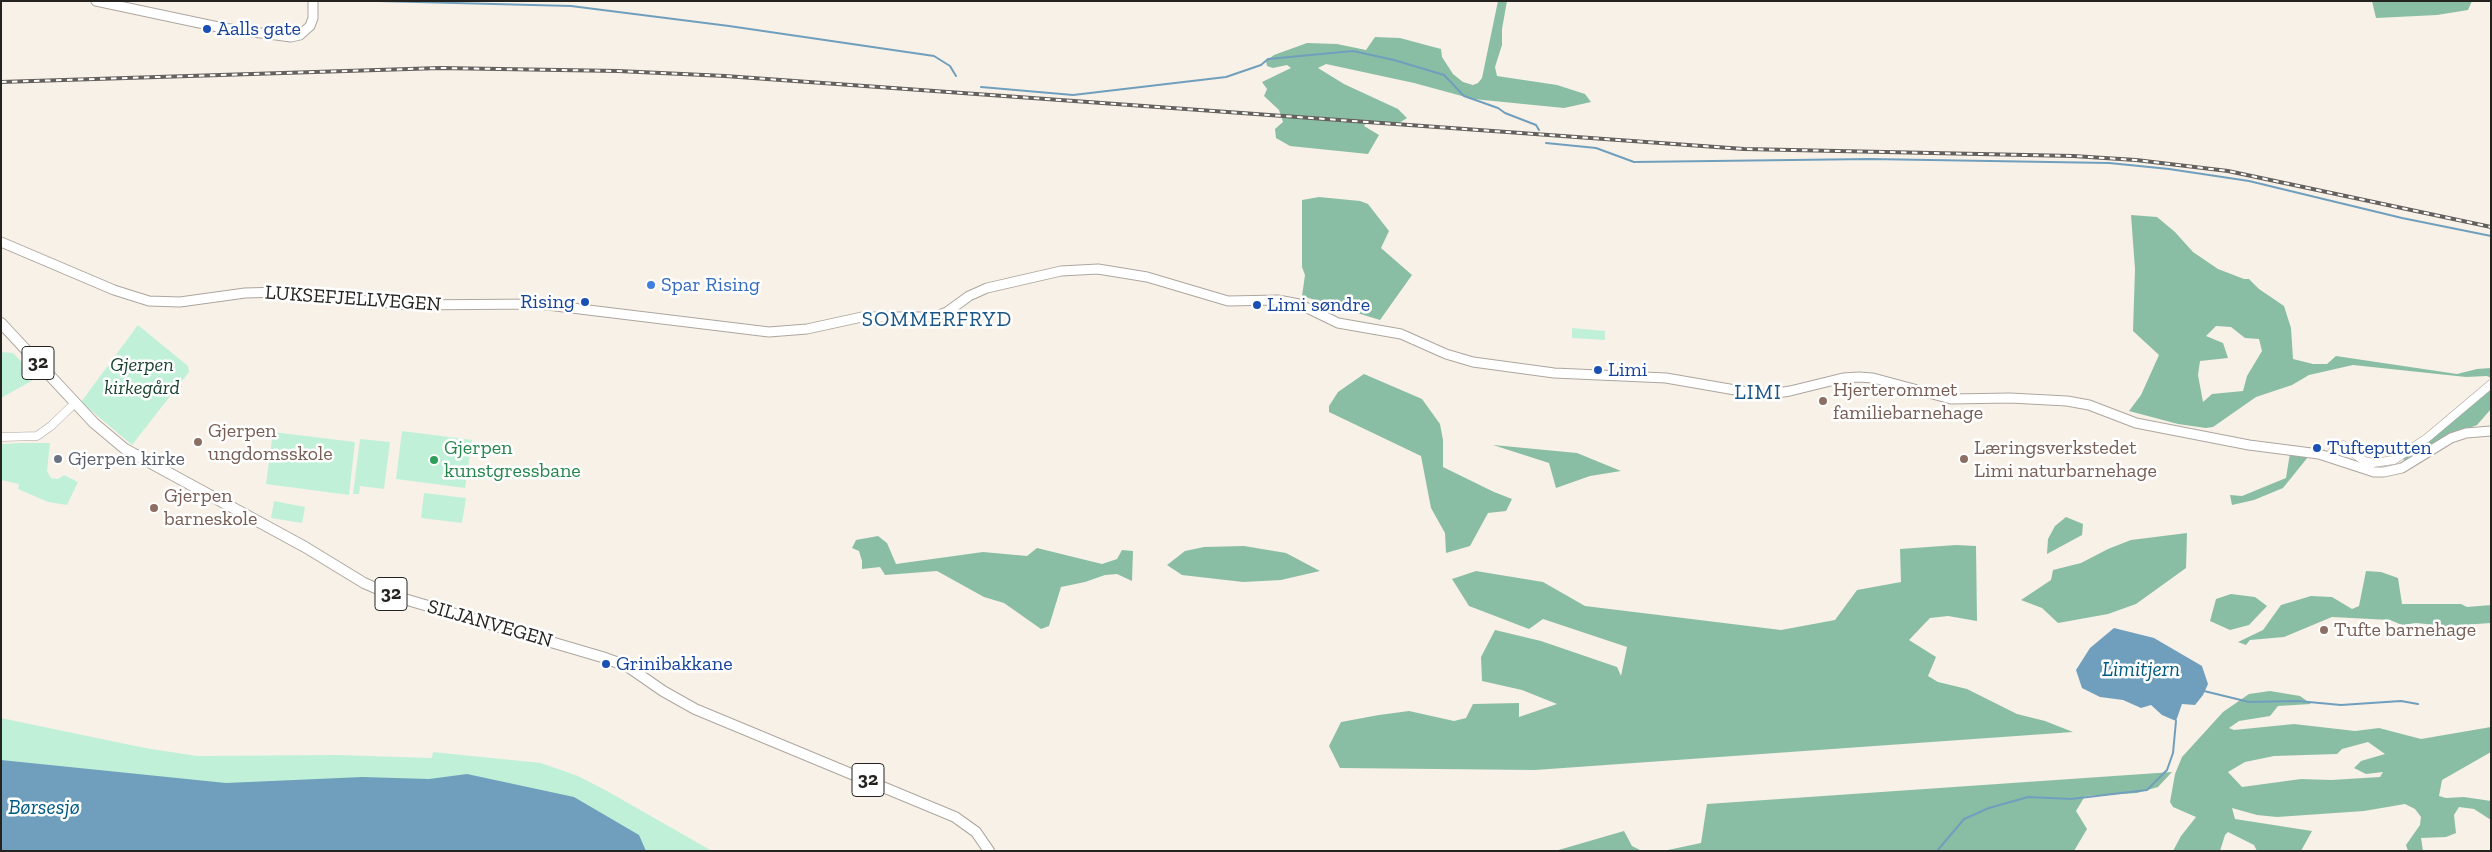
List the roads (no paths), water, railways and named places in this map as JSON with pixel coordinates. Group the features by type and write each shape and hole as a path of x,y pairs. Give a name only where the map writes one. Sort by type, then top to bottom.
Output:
{"main road":[{"path":"96,1 223,28 291,37 300,35 310,26 313,18 313,1"},
{"name":"LUKSEFJELLVEGEN","path":"1,242 120,292 149,301 180,302 245,293 282,292 407,305 546,305 769,332 807,329 862,317 930,318 947,312 979,291 998,285 1061,271 1103,269 1147,277 1228,301 1278,300 1299,304 1338,323 1401,334 1446,354 1473,362 1554,373 1675,379 1764,395 1783,393 1843,378 1866,377 1951,399 2017,398 2082,404 2136,423 2244,444 2329,456 2365,470 2384,472 2407,465 2451,438 2466,433 2491,431"},
{"name":"SILJANVEGEN","path":"1,323 75,403 110,437 136,456 305,548 364,583 394,596 602,656 627,666 663,691 695,709 955,816 976,832 989,851"}],"street":[{"path":"2329,456 2336,446 2343,445 2364,461 2383,463 2394,460 2427,438 2491,384"},
{"path":"1,437 37,436 51,426 75,403"}],"water":[{"name":"Limitjern","path":"2114,628 2154,638 2202,666 2208,684 2203,695 2195,705 2182,704 2176,721 2162,715 2151,705 2141,708 2123,700 2100,697 2082,688 2076,670 2090,648"},
{"name":"Børsesjø","path":"1,760 226,783 362,777 429,779 467,774 574,797 639,835 646,851 1,851"}],"waterway":[{"path":"378,1 571,6 729,26 934,56 950,66 956,76"},
{"path":"981,87 1073,95 1226,77 1261,65 1268,59 1353,51 1394,60 1444,75 1464,96 1498,108 1505,113 1536,125 1539,130"},
{"path":"1546,143 1596,148 1634,162 1870,159 2109,163 2169,169 2249,181 2402,218 2491,236"},
{"path":"2204,691 2249,702 2298,701 2341,705 2401,701 2418,704"},
{"path":"1937,851 1964,819 1989,808 2028,797 2071,799 2147,790 2167,770 2173,753 2176,721"}],"railway":[{"path":"1,82 440,68 618,71 725,76 1744,149 2073,156 2136,160 2228,171 2491,227"}],"place":[{"name":"Aalls gate","path":"207,29"},
{"name":"Spar Rising","path":"651,285"},
{"name":"Rising","path":"585,302"},
{"name":"Limi søndre","path":"1257,305"},
{"name":"Limi","path":"1598,370"},
{"name":"Hjerterommet familiebarnehage","path":"1823,401"},
{"name":"Gjerpen ungdomsskole","path":"198,442"},
{"name":"Tufteputten","path":"2317,448"},
{"name":"Gjerpen kirke","path":"58,459"},
{"name":"Læringsverkstedet Limi naturbarnehage","path":"1964,459"},
{"name":"Gjerpen kunstgressbane","path":"434,460"},
{"name":"Gjerpen barneskole","path":"154,508"},
{"name":"Tufte barnehage","path":"2324,630"},
{"name":"Grinibakkane","path":"606,664"}],"district":[{"name":"SOMMERFRYD","path":"937,320"},
{"name":"LIMI","path":"1758,393"}],"park label":[{"name":"Gjerpen kirkegård","path":"142,376"}]}
